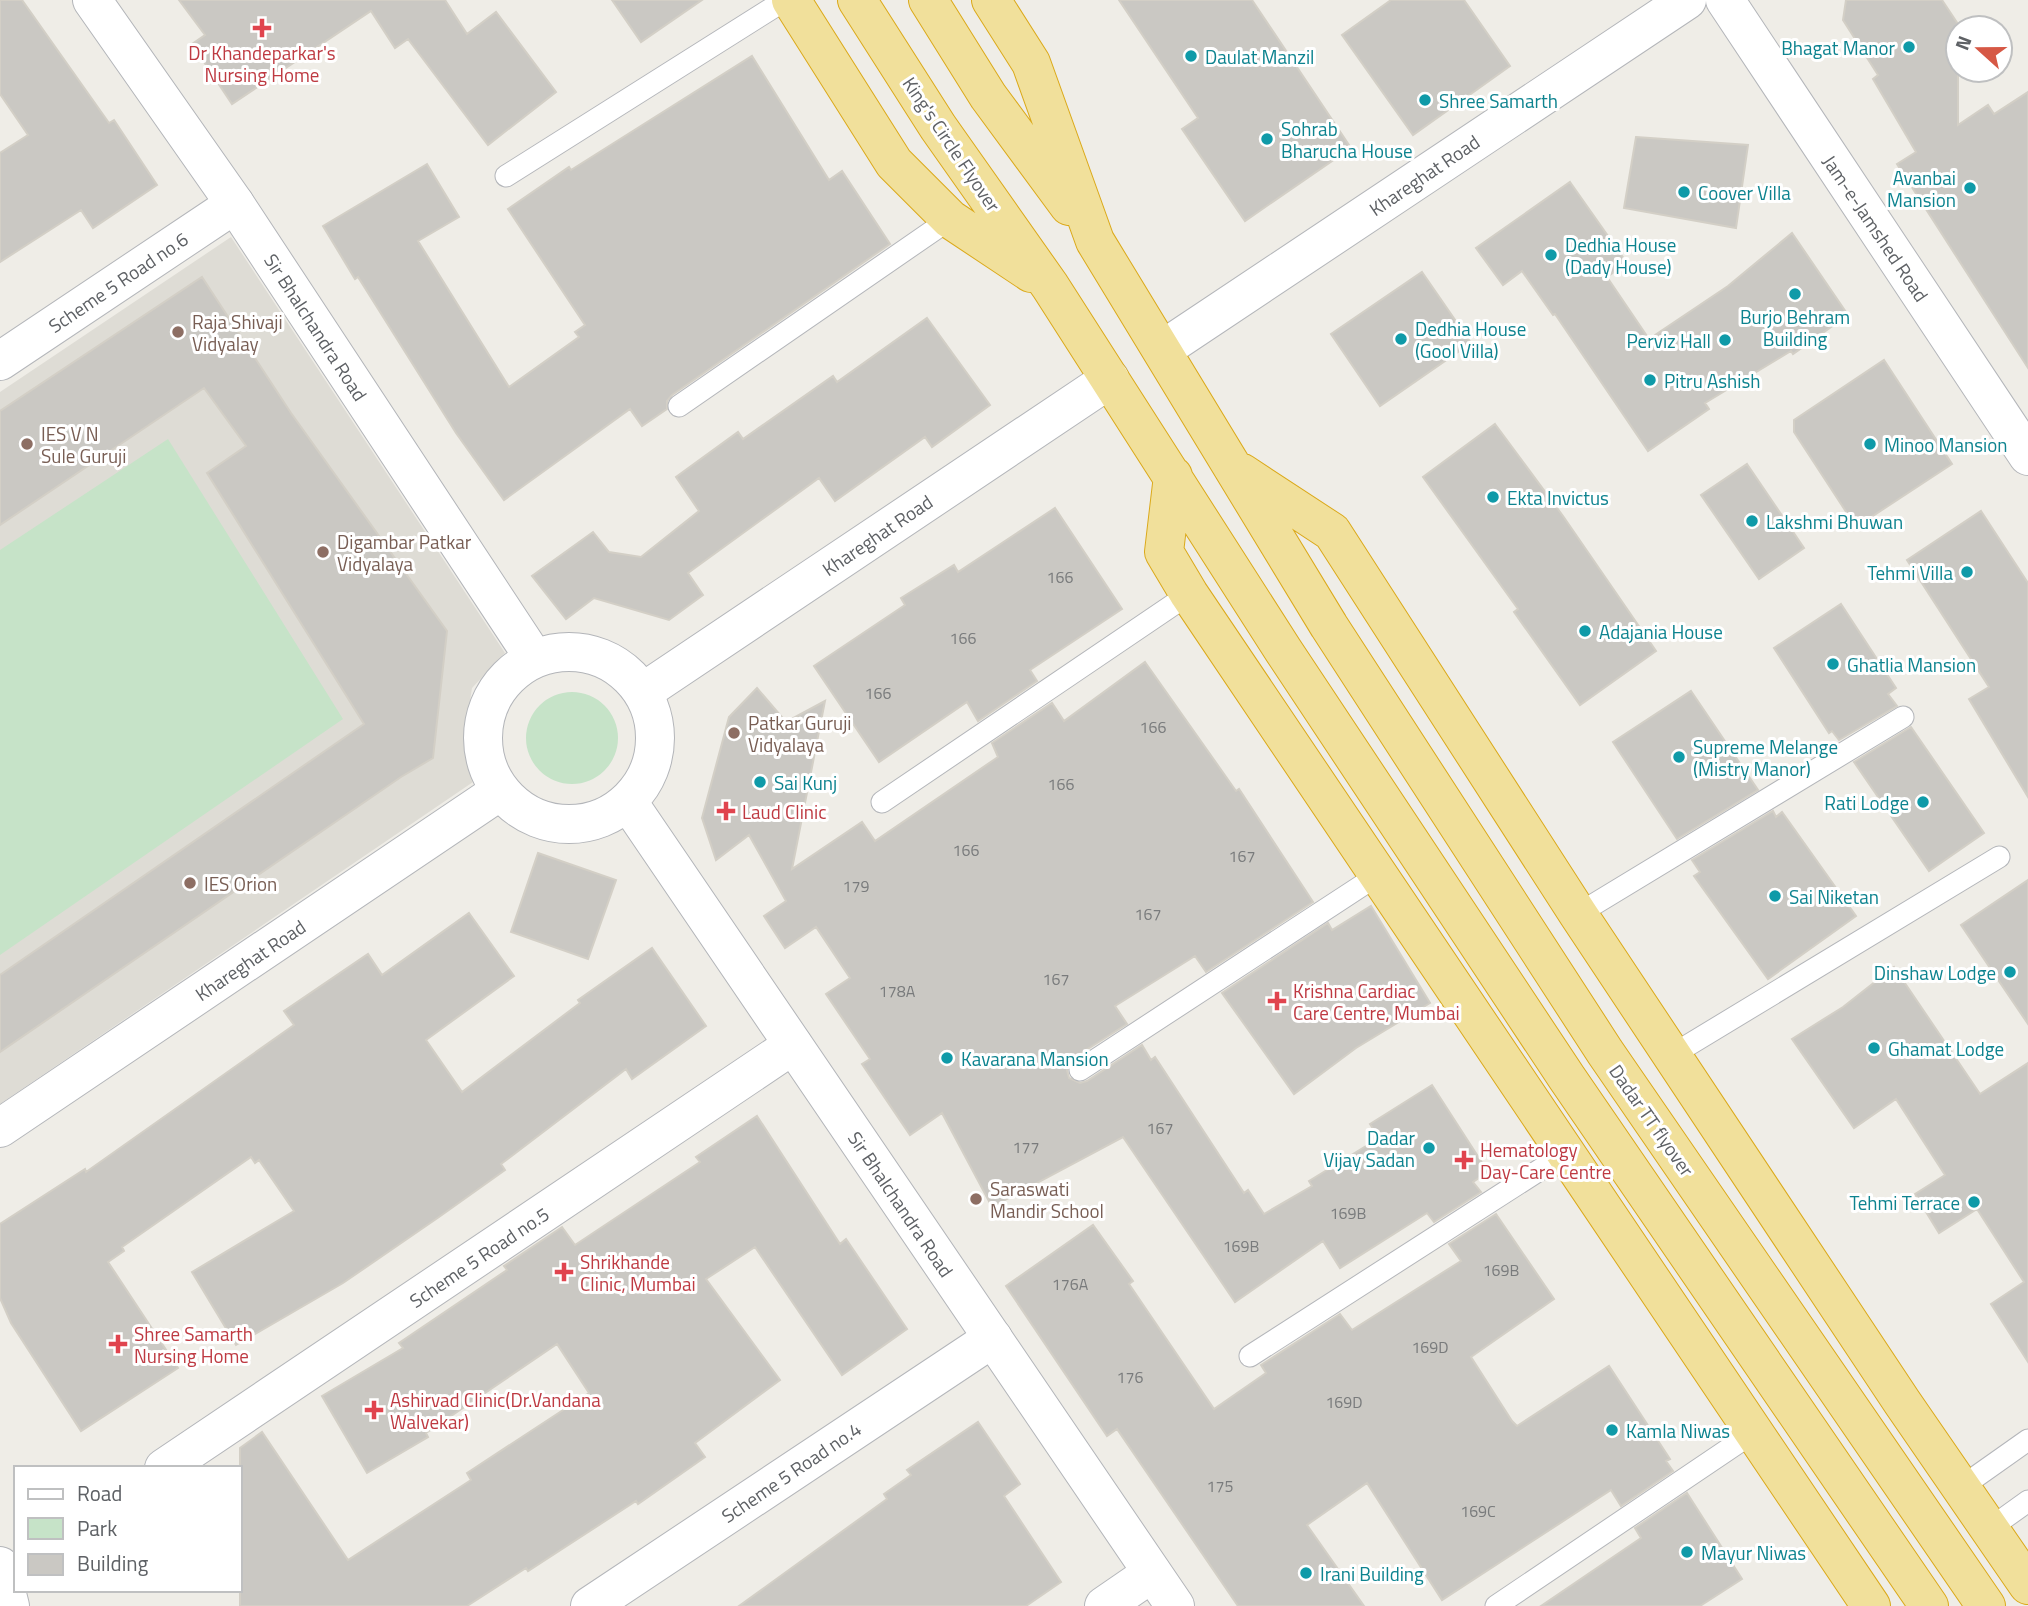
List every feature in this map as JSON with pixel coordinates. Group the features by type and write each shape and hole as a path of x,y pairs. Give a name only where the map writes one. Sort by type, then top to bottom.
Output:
{"highway":[{"path":"791,0 894,163 950,219 1050,286"},
{"name":"King's Circle Flyover","path":"857,0 938,127 1050,286 1283,650 1567,1078 1929,1606"},
{"path":"928,0 988,96 1096,241"},
{"path":"991,0 1031,63 1096,241"},
{"name":"Dadar TT flyover","path":"1096,241 1329,626 1605,1052 1986,1606"},
{"path":"1234,468 1332,532 1578,914 1960,1488 2028,1585"},
{"path":"1173,475 1164,552 1189,594 1871,1606"}],"street":[{"name":"Sir Bhalchandra Road","path":"92,0 235,204 534,658"},
{"name":"Khareghat Road","path":"1162,350 1687,0"},
{"name":"Jam-e-Jamshed Road","path":"1725,0 2028,456"},
{"name":"Scheme 5 Road no.6","path":"0,360 235,204"},
{"name":"Khareghat Road","path":"643,692 1110,379"},
{"path":"564,651 583,652 611,661 634,679 643,692 654,719 655,747 648,775 628,802 603,818 574,825 544,821 516,807 500,791 486,762 483,730 492,699 510,674 534,658 564,651"},
{"name":"Khareghat Road","path":"0,1128 500,791"},
{"name":"Sir Bhalchandra Road","path":"628,802 1175,1606"},
{"name":"Scheme 5 Road no.5","path":"167,1466 793,1045"},
{"name":"Scheme 5 Road no.4","path":"590,1606 993,1338"},
{"path":"1104,1606 1153,1573"}],"lane":[{"path":"506,176 785,0"},
{"path":"679,406 950,219"},
{"path":"882,802 1189,594"},
{"path":"1578,914 1903,717"},
{"path":"1672,1055 1999,857"},
{"path":"1080,1070 1378,875"},
{"path":"1250,1356 1566,1153"},
{"path":"1496,1606 1754,1432"},
{"path":"1960,1488 2028,1440"},
{"path":"1989,1529 2028,1501"}],"shaded area":[{"path":"231,237 505,653 472,688 467,720 467,757 476,780 0,1104 0,392"}],"green space":[{"path":"168,439 343,719 0,955 0,550"},
{"path":"572,692 590,696 604,706 614,720 618,738 614,756 604,770 590,780 572,784 554,780 540,770 530,756 526,738 530,720 540,706 554,696"}],"building":[{"path":"0,0 22,0 109,123 114,120 157,185 93,228 81,210 0,262 0,153 28,135 0,94"},
{"path":"179,0 445,0 467,34 496,12 556,92 488,145 408,39 395,48 371,11 232,104 192,44 205,35"},
{"path":"612,0 702,0 641,42"},
{"path":"1119,0 1252,0 1351,148 1245,221 1182,129 1198,118"},
{"name":"Shree Samarth","path":"1391,0 1464,0 1510,66 1413,135 1342,35"},
{"path":"1846,0 1942,0 1951,14 1944,14 1944,84 1958,84 1958,125 1988,105 1994,114 2028,92 2028,368 1897,164 1916,152 1873,79 1878,75 1843,20"},
{"path":"752,56 829,180 842,171 890,244 672,395 667,401 667,409 642,426 630,409 504,500 456,433 323,226 427,164 459,217 418,241 509,387 579,337 575,332 585,325 508,209 569,167 571,170"},
{"name":"Coover Villa","path":"1636,137 1748,145 1736,228 1624,208"},
{"path":"1570,182 1627,263 1607,277 1649,339 1728,286 1792,233 1848,315 1793,354 1791,351 1705,403 1709,409 1648,451 1555,314 1553,315 1522,271 1503,285 1476,248"},
{"name":"Dedhia House (Gool Villa)","path":"1422,272 1471,343 1380,406 1331,334"},
{"path":"202,277 291,413 447,631 433,758 401,777 0,1052 0,975 364,724 207,473 246,446 204,388 0,525 0,411"},
{"path":"927,318 990,405 932,447 925,437 835,501 819,478 688,573 703,595 669,620 594,598 566,619 532,576 593,532 609,552 641,557 699,511 676,477 738,432 743,439 833,376 837,382"},
{"name":"Minoo Mansion","path":"1884,360 1952,464 1856,527 1794,432 1794,420"},
{"path":"1495,424 1563,516 1656,651 1580,705 1514,612 1518,609 1423,477"},
{"name":"Lakshmi Bhuwan","path":"1747,464 1804,548 1759,579 1701,495"},
{"path":"1055,508 1122,609 1030,670 1037,681 978,721 967,702 879,762 814,666 905,605 901,598 954,565 958,572"},
{"name":"Tehmi Villa","path":"1981,511 2028,583 2028,797 1969,699 1989,687 1907,560"},
{"name":"Ghatlia Mansion","path":"1841,604 1896,688 1888,694 1897,706 1839,740 1832,731 1829,733 1774,648"},
{"path":"1145,662 1236,791 1239,789 1313,902 1206,972 1195,956 1115,1006 1127,1024 1072,1059 1067,1070 1069,1078 1080,1083 1087,1081 1142,1045 1151,1060 1155,1057 1244,1193 1248,1190 1264,1214 1312,1186 1309,1181 1379,1138 1370,1124 1432,1085 1488,1172 1473,1182 1481,1192 1434,1222 1427,1213 1340,1268 1323,1241 1235,1302 1123,1137 992,1207 942,1113 910,1135 862,1064 870,1059 826,994 850,978 816,927 785,948 764,916 786,901 749,835 716,860 702,818 729,717 757,688 786,722 825,701 792,869 862,822 875,841 998,757 992,743 1052,703 1064,721"},
{"name":"Supreme Melange (Mistry Manor)","path":"1691,691 1758,790 1677,839 1613,742"},
{"name":"Rati Lodge","path":"1911,727 1984,833 1929,871 1854,762"},
{"name":"Sai Niketan","path":"1773,811 1776,817 1782,812 1856,916 1768,979 1694,876 1700,872 1692,860"},
{"path":"538,853 616,880 588,959 511,932"},
{"name":"Dinshaw Lodge","path":"2028,880 2028,1024 1961,925"},
{"path":"1371,906 1430,1003 1356,1048 1294,1094 1222,993 1328,923 1332,930"},
{"path":"469,913 514,976 426,1040 462,1092 580,1003 578,1000 652,948 706,1026 632,1079 626,1069 501,1164 505,1170 439,1217 343,1283 236,1345 192,1272 294,1211 259,1160 255,1163 251,1157 122,1247 124,1251 108,1262 178,1368 81,1431 11,1323 0,1298 0,1224 85,1169 86,1172 294,1025 284,1011 368,954 382,975"},
{"path":"1894,967 1980,1094 2028,1063 2028,1362 1991,1304 2024,1282 1977,1209 1939,1233 1915,1194 1945,1175 1896,1099 1854,1128 1792,1039 1843,1007"},
{"path":"757,1116 840,1244 846,1239 907,1329 842,1375 755,1247 706,1279 780,1380 695,1443 705,1457 638,1504 636,1501 528,1571 526,1568 467,1606 240,1606 240,1448 262,1432 348,1560 471,1480 467,1473 589,1393 557,1344 426,1433 428,1437 367,1473 322,1396 403,1348 399,1343 507,1270 504,1266 562,1227 575,1245 700,1162 696,1157"},
{"path":"1496,1214 1554,1299 1471,1357 1512,1421 1517,1426 1609,1366 1670,1459 1666,1461 1673,1471 1621,1506 1611,1490 1442,1600 1367,1483 1307,1525 1364,1606 1238,1606 1117,1429 1107,1436 1006,1286 1093,1225 1133,1281 1129,1284 1214,1409 1266,1373 1261,1365 1340,1314 1352,1330 1461,1261 1449,1244"},
{"path":"978,1422 1020,1484 1004,1496 1061,1582 1026,1606 739,1606 887,1499 884,1494 911,1475 907,1470"},
{"path":"1687,1493 1742,1579 1700,1606 1541,1606 1641,1538 1635,1528"}],"place":[{"name":"Dr Khandeparkar's Nursing Home","path":"262,28"},
{"name":"Bhagat Manor","path":"1909,47"},
{"name":"Daulat Manzil","path":"1191,56"},
{"name":"Shree Samarth","path":"1425,100"},
{"name":"Sohrab Bharucha House","path":"1267,139"},
{"name":"Avanbai Mansion","path":"1970,188"},
{"name":"Coover Villa","path":"1684,192"},
{"name":"Dedhia House (Dady House)","path":"1551,255"},
{"name":"Burjo Behram Building","path":"1795,294"},
{"name":"Raja Shivaji Vidyalay","path":"178,332"},
{"name":"Dedhia House (Gool Villa)","path":"1401,339"},
{"name":"Perviz Hall","path":"1725,340"},
{"name":"Pitru Ashish","path":"1650,380"},
{"name":"IES V N Sule Guruji","path":"27,444"},
{"name":"Minoo Mansion","path":"1870,444"},
{"name":"Ekta Invictus","path":"1493,497"},
{"name":"Lakshmi Bhuwan","path":"1752,521"},
{"name":"Digambar Patkar Vidyalaya","path":"323,552"},
{"name":"Tehmi Villa","path":"1967,572"},
{"name":"Adajania House","path":"1585,631"},
{"name":"Ghatlia Mansion","path":"1833,664"},
{"name":"Patkar Guruji Vidyalaya","path":"734,733"},
{"name":"Supreme Melange (Mistry Manor)","path":"1679,757"},
{"name":"Sai Kunj","path":"760,782"},
{"name":"Rati Lodge","path":"1923,802"},
{"name":"Laud Clinic","path":"726,811"},
{"name":"IES Orion","path":"190,883"},
{"name":"Sai Niketan","path":"1775,896"},
{"name":"Dinshaw Lodge","path":"2010,972"},
{"name":"Krishna Cardiac Care Centre, Mumbai","path":"1277,1001"},
{"name":"Ghamat Lodge","path":"1874,1048"},
{"name":"Kavarana Mansion","path":"947,1058"},
{"name":"Dadar Vijay Sadan","path":"1429,1148"},
{"name":"Hematology Day-Care Centre","path":"1464,1160"},
{"name":"Saraswati Mandir School","path":"976,1199"},
{"name":"Tehmi Terrace","path":"1974,1202"},
{"name":"Shrikhande Clinic, Mumbai","path":"564,1272"},
{"name":"Shree Samarth Nursing Home","path":"118,1344"},
{"name":"Ashirvad Clinic(Dr.Vandana Walvekar)","path":"374,1410"},
{"name":"Kamla Niwas","path":"1612,1430"},
{"name":"Mayur Niwas","path":"1687,1552"},
{"name":"Irani Building","path":"1306,1573"}]}
